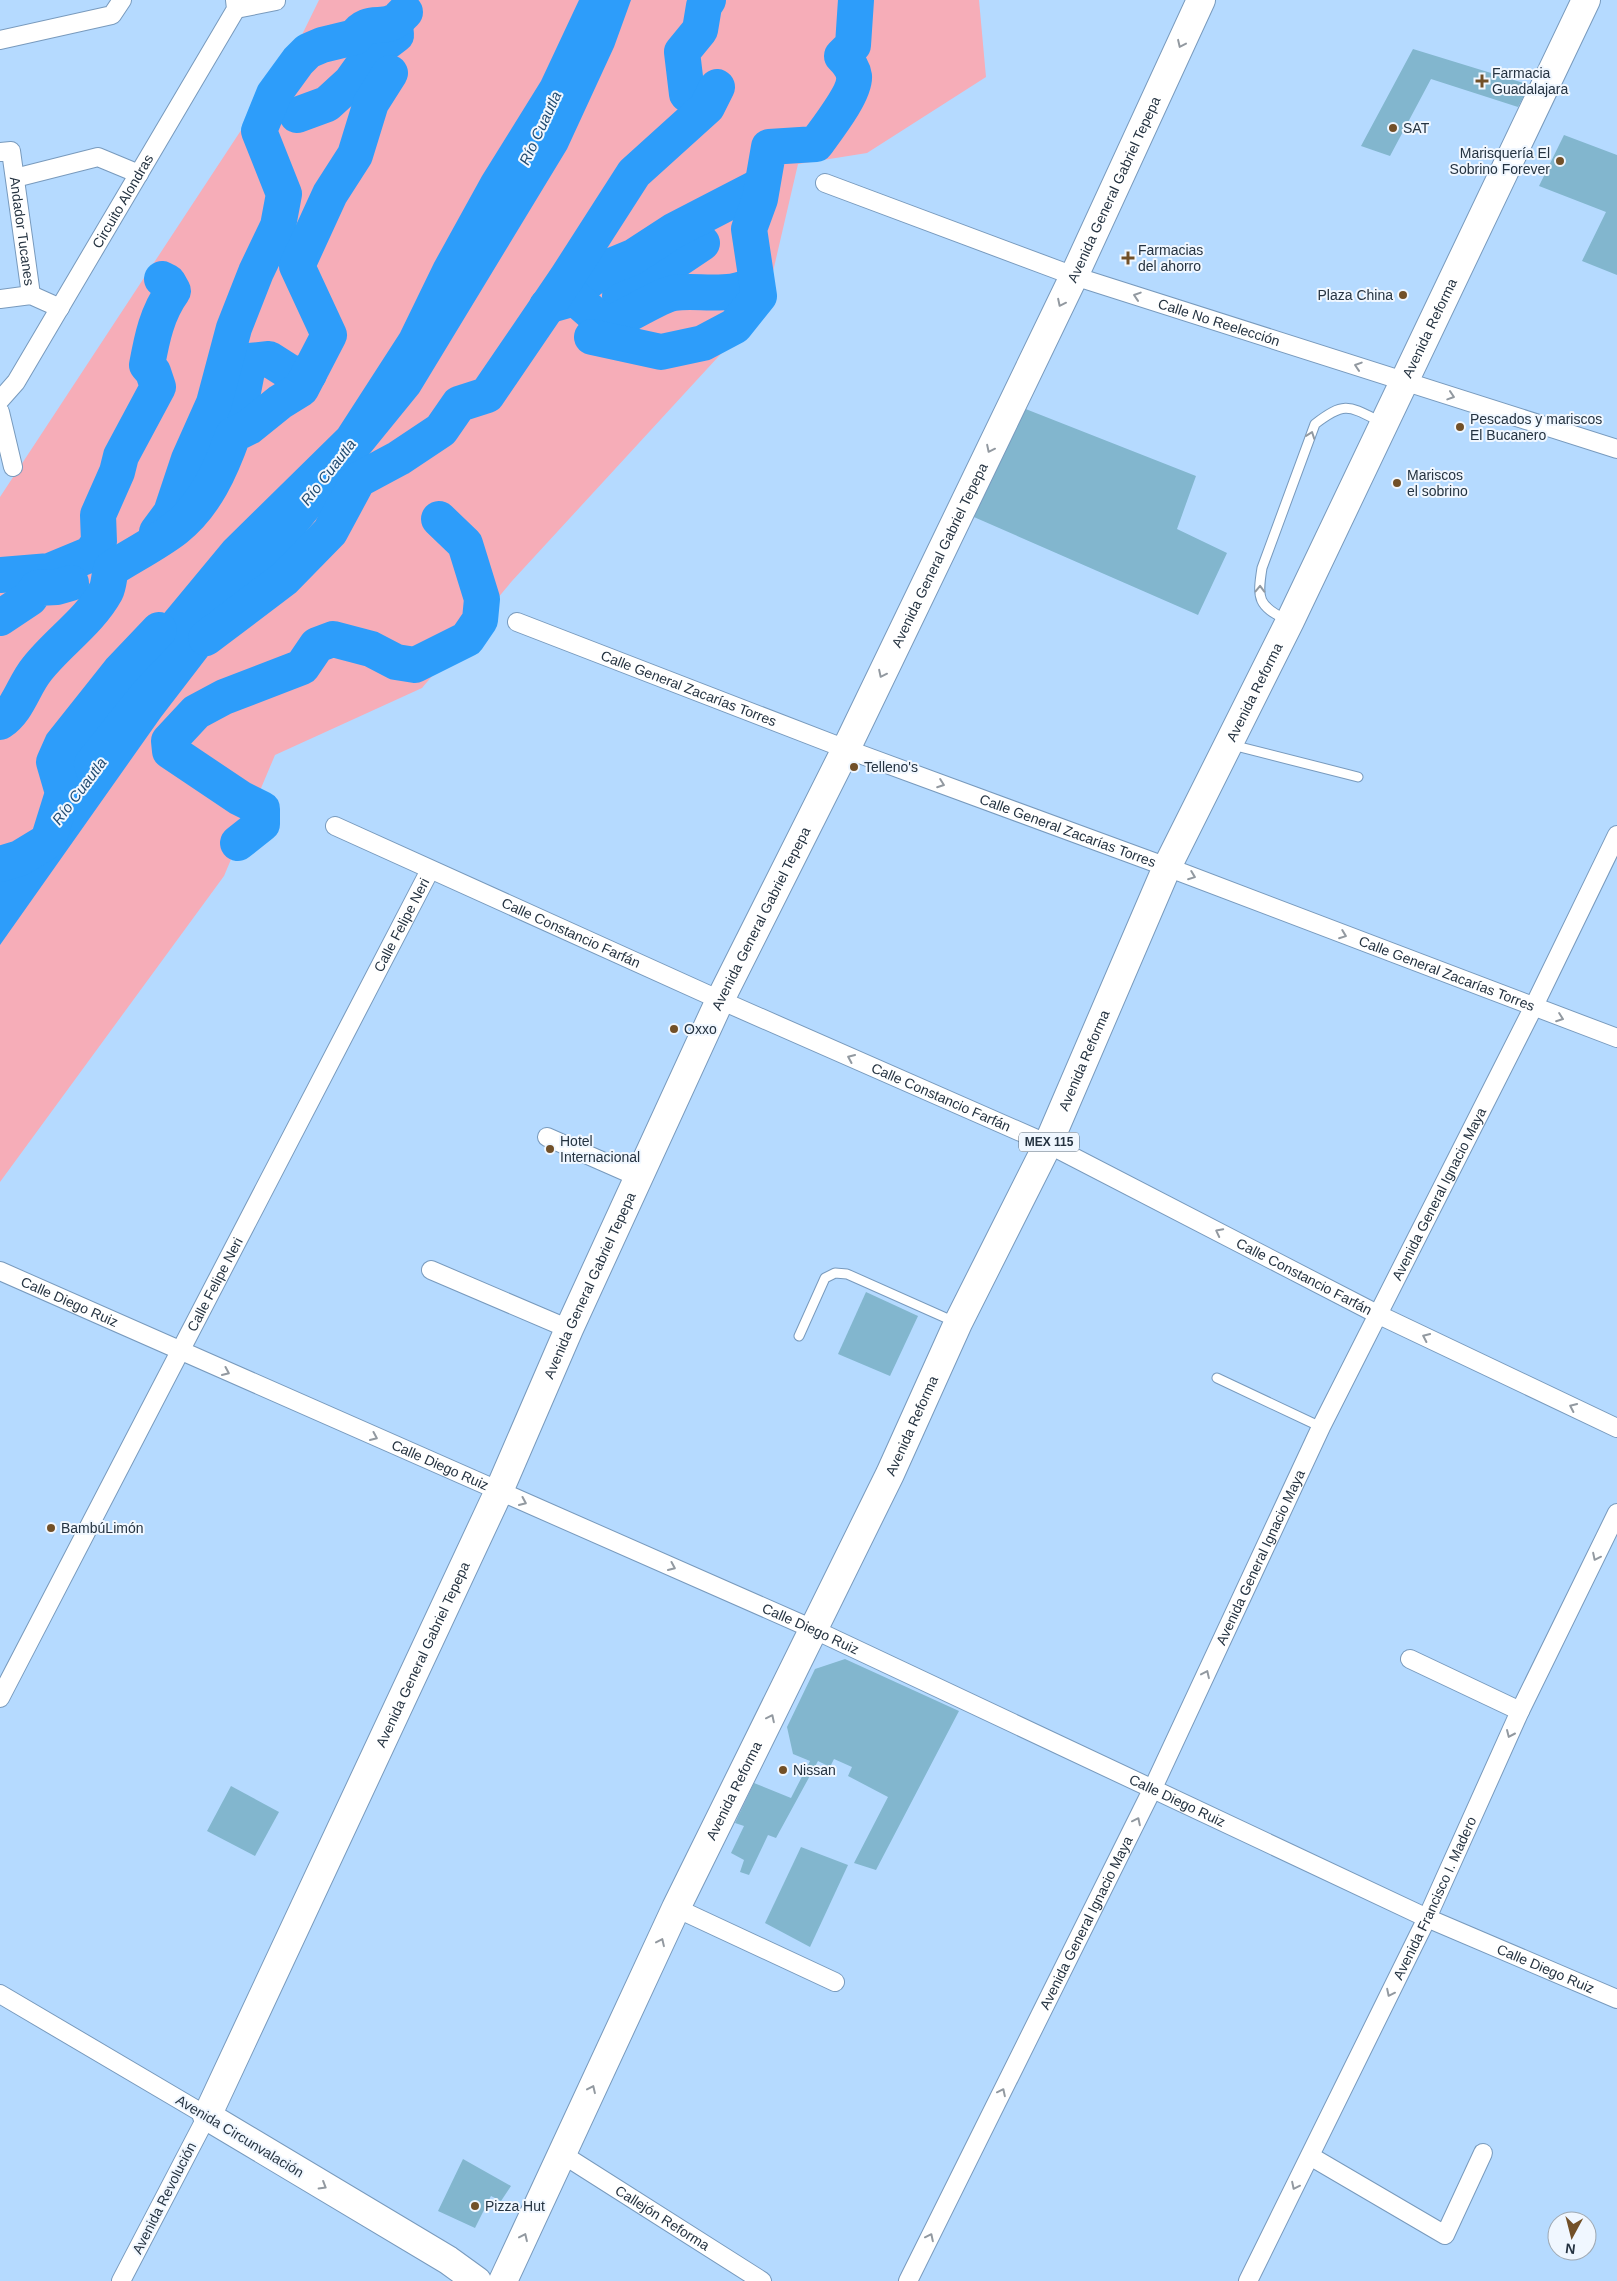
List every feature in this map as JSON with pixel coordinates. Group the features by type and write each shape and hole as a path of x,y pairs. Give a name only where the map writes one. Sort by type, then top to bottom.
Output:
{"main road":[{"name":"Avenida General Gabriel Tepepa","path":"206,2116 499,1491 569,1329 720,1000 846,749 1074,276 1201,0"},
{"name":"Avenida Reforma","path":"503,2281 676,1908 815,1630 890,1474 958,1323 1048,1144 1167,867 1290,621 1586,0"},
{"name":"Avenida Circunvalación","path":"206,2116 448,2260 474,2280"}],"street":[{"path":"0,40 112,15 122,0"},
{"path":"236,4 276,0"},
{"name":"Circuito Alondras","path":"0,400 16,382 139,174 236,4"},
{"path":"0,152 11,151 15,178"},
{"name":"Andador Tucanes","path":"30,295 15,178 98,157 139,174"},
{"name":"Calle No Reelección","path":"825,183 1074,276 1617,449"},
{"path":"0,299 30,295 60,308"},
{"path":"0,412 13,467"},
{"name":"Calle General Zacarías Torres","path":"518,622 846,749 1167,867 1533,1008 1617,1038"},
{"name":"Calle Constancio Farfán","path":"335,826 720,1000 1048,1144 1377,1314 1617,1428"},
{"name":"Avenida General Ignacio Maya","path":"908,2281 1152,1790 1321,1427 1533,1008 1617,836"},
{"name":"Calle Felipe Neri","path":"0,1698 430,870"},
{"path":"547,1137 638,1178"},
{"path":"431,1270 569,1329"},
{"name":"Calle Diego Ruiz","path":"0,1271 815,1630 1426,1918 1617,1998"},
{"name":"Avenida Francisco I. Madero","path":"1248,2281 1426,1918 1520,1711 1617,1513"},
{"path":"1410,1659 1520,1711"},
{"path":"676,1908 835,1982"},
{"name":"Avenida Circunvalación","path":"0,1994 206,2116"},
{"name":"Avenida Revolución","path":"121,2281 206,2116"},
{"path":"1310,2156 1445,2235 1483,2153"},
{"name":"Callejón Reforma","path":"562,2154 762,2281"}],"lane":[{"path":"1290,621 1269,611 1260,600 1259,587 1262,568 1315,424 1334,410 1354,408 1384,424"},
{"path":"1227,744 1358,776"},
{"path":"799,1336 825,1278 835,1273 847,1274 958,1323"},
{"path":"1217,1378 1321,1427"}],"shaded area":[{"path":"319,0 979,0 986,77 867,153 798,164 765,306 512,581 422,688 275,755 224,876 0,1182 0,497 297,45"}],"water":[{"name":"Río Cuautla","path":"579,0 631,0 614,47 567,149 419,393 257,592 161,717 0,945 0,882 41,824 64,772 132,652 224,541 338,429 400,333 434,263 482,176 541,81"}],"building":[{"path":"1413,49 1530,85 1518,107 1431,79 1390,156 1361,146"},
{"path":"1564,135 1617,155 1617,275 1582,261 1606,212 1539,186"},
{"path":"1018,406 1196,476 1177,529 1227,553 1198,615 967,514"},
{"path":"866,1292 918,1316 890,1376 838,1354"},
{"path":"845,1659 959,1711 876,1870 854,1863 888,1797 848,1776 852,1767 834,1759 830,1767 818,1761 776,1838 768,1835 749,1875 740,1872 744,1860 731,1853 744,1826 735,1823 754,1783 791,1798 810,1761 793,1754 787,1727 815,1669"},
{"path":"231,1786 279,1812 255,1856 207,1831"},
{"path":"801,1847 848,1865 810,1947 765,1923"},
{"path":"463,2159 511,2186 501,2201 491,2196 475,2228 438,2211"}],"waterway":[{"path":"687,94 682,52 700,30 704,6 708,0"},
{"path":"592,337 661,352 703,343 735,326 759,296 749,229 760,199 769,147 816,144 845,101 854,76 851,67 842,56 853,45 856,0"},
{"path":"157,532 171,513 189,459 214,403 234,328 256,272 278,226 284,194 259,131 274,94 298,61 308,51 322,45 355,37 360,31 369,26 390,23 398,19 405,12"},
{"path":"297,115 327,104 351,82 371,54 396,35 395,25"},
{"path":"0,722 12,711 32,676 45,659 99,602 107,589 111,569 161,539 186,519 211,486 233,435 249,427 280,402 301,389 329,335 297,266 330,194 355,155 371,103 390,73"},
{"path":"206,638 284,579 330,532 358,480 399,458 441,430 459,404 487,395 566,279 634,173 707,107 717,87"},
{"path":"575,298 578,289 604,269 633,257 673,231 762,185"},
{"path":"620,296 702,243"},
{"path":"0,575 50,571 91,554 99,542 98,515 117,472 121,456 158,387 153,372 147,365 159,317 173,291 168,282 162,279"},
{"path":"547,306 575,298 607,326 651,302 674,293 729,292 740,290 756,280"},
{"path":"240,407 249,361 269,359 291,373 309,374"},
{"path":"238,843 262,824 262,809 240,798 170,751 169,741 196,712 224,697 302,667 317,645 333,639 371,649 396,662 415,665 467,639 480,620 482,599 465,544 439,519"},
{"path":"0,618 30,598 37,588 57,587 71,583"},
{"name":"Río Cuautla","path":"0,864 20,858 48,841 63,793 54,762 62,744 120,671 159,630"}],"place":[{"name":"Farmacia Guadalajara","path":"1482,81"},
{"name":"SAT","path":"1393,128"},
{"name":"Marisquería El Sobrino Forever","path":"1560,161"},
{"name":"Farmacias del ahorro","path":"1128,258"},
{"name":"Plaza China","path":"1403,295"},
{"name":"Pescados y mariscos El Bucanero","path":"1460,427"},
{"name":"Mariscos el sobrino","path":"1397,483"},
{"name":"Telleno's","path":"854,767"},
{"name":"Oxxo","path":"674,1029"},
{"name":"Hotel Internacional","path":"550,1149"},
{"name":"BambúLimón","path":"51,1528"},
{"name":"Nissan","path":"783,1770"},
{"name":"Pizza Hut","path":"475,2206"}]}
